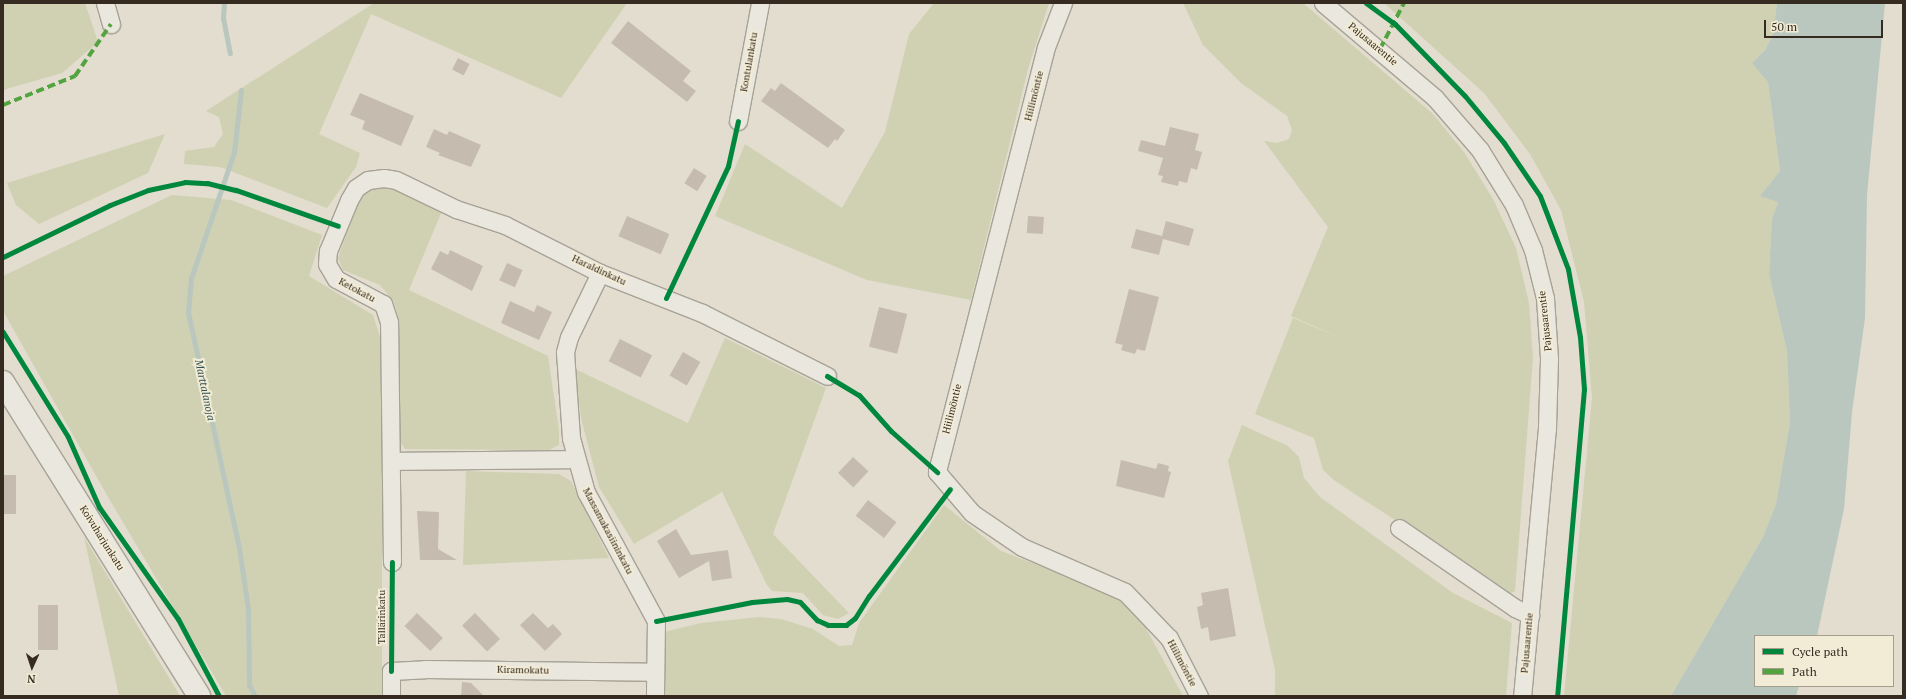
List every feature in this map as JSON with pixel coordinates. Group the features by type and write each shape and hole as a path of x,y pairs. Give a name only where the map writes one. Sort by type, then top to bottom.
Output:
{"street":[{"path":"105,3 111,24"},
{"name":"Kontulankatu","path":"738,121 760,3"},
{"name":"Hiilimöntie","path":"1063,3 1046,47 937,472 972,513 1022,547 1125,592 1169,638 1199,696"},
{"name":"Pajusaarentie","path":"1323,3 1435,98 1480,150 1514,205 1533,250 1545,298 1550,360 1547,428 1522,696"},
{"name":"Haraldinkatu","path":"368,180 384,178 396,180 452,207 531,236 600,273 702,314 827,376"},
{"name":"Ketokatu","path":"368,180 356,188 349,200 328,251 327,264 336,279 376,300 386,311 392,461 392,562"},
{"name":"Massamakasiininkatu","path":"600,273 569,337 565,352 565,384 575,459 586,492 656,621 655,696"},
{"name":"Koivuharjunkatu","path":"3,382 199,696"},
{"path":"392,461 575,459"},
{"path":"1399,528 1515,608 1530,615"},
{"name":"Kiramokatu","path":"391,696 391,672 425,669 655,672"}],"green space":[{"path":"3,3 85,3 98,42 62,73 3,90"},
{"path":"374,3 627,3 561,98 371,14 319,134 360,153 356,167 327,208 220,167 184,164 185,151 214,147 223,134 219,117 206,111"},
{"path":"934,3 1049,3 1028,69 971,300 867,280 715,216 745,144 842,208 885,132 909,34"},
{"path":"1183,3 1303,3 1433,114 1464,152 1493,199 1516,248 1529,303 1533,358 1515,591 1509,594 1335,481 1323,470 1314,438 1255,414 1293,318 1341,338 1291,316 1328,227 1264,141 1277,143 1289,139 1292,130 1287,116 1241,83 1203,45"},
{"path":"1384,3 1777,3 1773,35 1765,50 1752,63 1768,81 1780,171 1760,196 1778,202 1772,219 1769,274 1787,351 1790,422 1776,504 1763,537 1671,696 1564,696 1592,398 1584,302 1561,210 1530,154 1484,93"},
{"path":"165,134 148,173 39,224 16,205 7,183"},
{"path":"379,185 400,190 442,211 409,290 548,356 559,430 559,445 549,450 405,449 399,440 399,321 394,302 380,285 343,270 338,258 360,195"},
{"path":"172,195 231,200 322,235 309,276 373,315 382,343 382,696 226,696 108,497 3,311 3,276"},
{"path":"725,338 826,388 773,534 849,613 838,619 823,615 803,593 772,591 767,585 722,492 634,544 599,487 582,422 573,368 688,423"},
{"path":"1242,425 1288,446 1299,457 1304,478 1320,497 1453,593 1512,623 1506,696 1275,696 1275,670 1228,461"},
{"path":"466,471 559,474 571,481 609,558 463,565"},
{"path":"944,505 1001,551 1114,594 1143,623 1183,696 665,696 664,632 701,623 759,617 781,619 813,629 839,646 852,645 859,623"},
{"path":"84,537 180,696 119,696"}],"shaded area":[{"path":"1777,3 1885,3 1867,195 1865,318 1852,412 1844,509 1817,635 1754,635 1754,687 1799,687 1796,696 1671,696 1763,537 1776,504 1790,422 1787,351 1769,274 1772,219 1778,202 1760,196 1780,171 1768,82 1752,63 1765,50 1773,35"}],"building":[{"path":"628,21 691,71 683,81 696,91 687,102 611,43"},
{"path":"458,58 470,64 464,75 452,70"},
{"path":"781,83 845,130 837,141 835,139 828,148 761,101 771,88 775,91"},
{"path":"360,93 414,116 401,146 362,129 365,121 350,115"},
{"path":"1170,127 1199,134 1195,150 1202,152 1197,170 1191,168 1187,183 1179,181 1178,186 1161,182 1163,176 1158,175 1163,158 1138,151 1141,140 1165,146"},
{"path":"434,129 447,135 449,131 481,145 471,167 438,155 440,153 426,147"},
{"path":"694,168 707,176 697,191 684,183"},
{"path":"627,216 669,234 661,254 618,236"},
{"path":"1028,216 1044,217 1043,234 1027,233"},
{"path":"1166,221 1194,229 1189,246 1163,239 1159,255 1131,248 1136,229 1162,236"},
{"path":"450,250 483,266 472,291 431,269 440,251 448,255"},
{"path":"507,263 523,270 515,287 499,280"},
{"path":"1129,289 1159,297 1145,351 1137,349 1135,354 1121,350 1123,345 1115,343"},
{"path":"510,301 534,312 537,305 552,312 539,340 501,323"},
{"path":"879,307 907,314 897,354 869,347"},
{"path":"620,339 652,355 641,378 609,361"},
{"path":"683,352 700,362 687,385 670,375"},
{"path":"853,457 868,471 853,487 838,473"},
{"path":"1121,460 1156,469 1158,463 1169,466 1168,471 1171,472 1164,498 1116,486"},
{"path":"3,475 16,475 16,514 3,514"},
{"path":"868,500 896,522 884,538 856,516"},
{"path":"417,511 439,512 438,549 457,560 420,560"},
{"path":"676,529 691,555 728,550 732,578 712,581 709,561 679,578 657,541"},
{"path":"1228,588 1236,636 1210,641 1208,627 1201,629 1197,607 1203,605 1201,593"},
{"path":"38,605 58,605 58,650 38,650"},
{"path":"417,613 443,638 430,651 404,626"},
{"path":"475,613 500,639 487,651 462,626"},
{"path":"533,613 548,628 553,624 562,634 545,651 520,625"},
{"path":"462,682 471,683 484,696 461,696"}],"waterway":[{"name":"Marttalanoja","path":"224,3 223,18 230,53"},
{"name":"Marttalanoja","path":"241,90 234,152 191,278 188,312 239,548 248,609 249,685 255,696"}],"marked path":[{"path":"1380,49 1404,3"},
{"path":"3,105 75,76 111,24"}],"cycle path":[{"path":"1366,3 1395,24 1465,96 1504,143 1540,196 1568,269 1580,337 1584,389 1557,696"},
{"path":"666,298 728,166 738,121"},
{"path":"3,257 110,205 148,190 185,182 207,183 236,190 338,226"},
{"path":"3,332 68,437 99,507 178,619 219,696"},
{"path":"827,376 859,395 891,431 937,472"},
{"path":"656,621 752,602 787,599 800,602 817,620 828,625 846,625 855,618 869,596 950,489"},
{"name":"Tällärinkatu","path":"391,671 392,562"}]}
